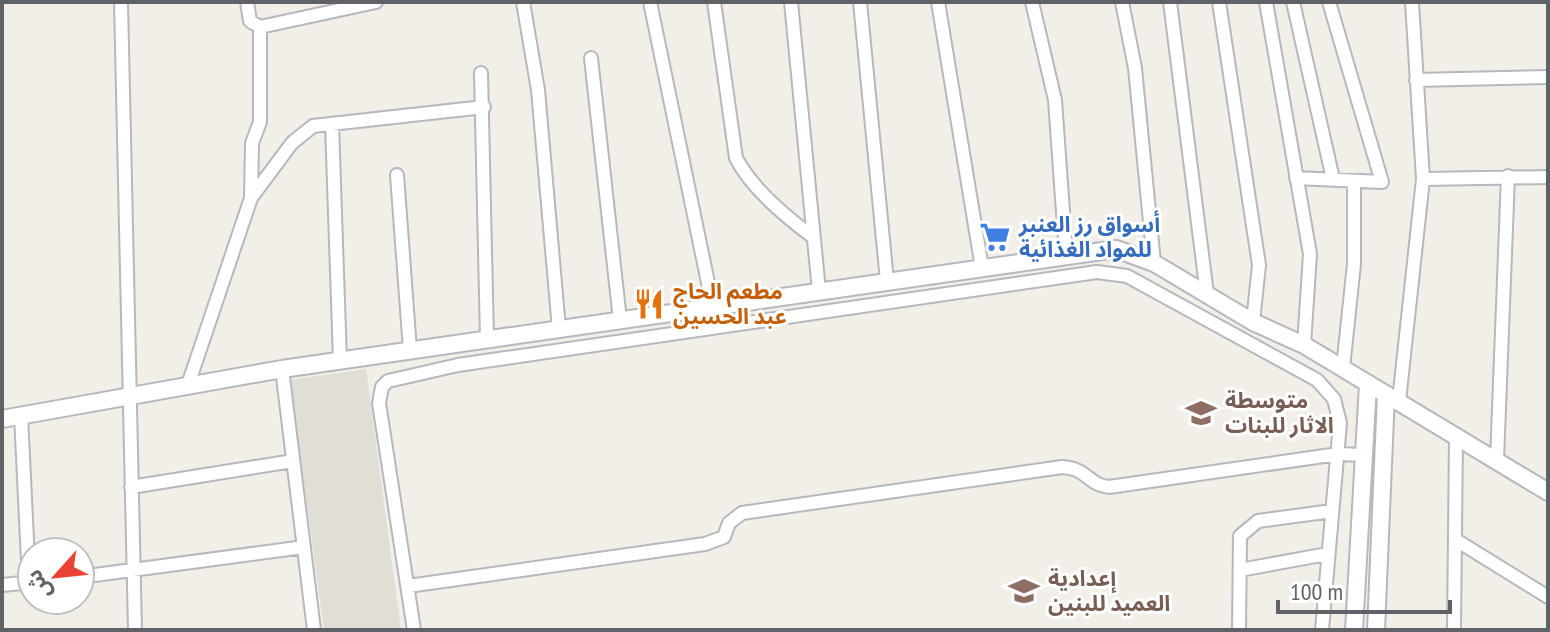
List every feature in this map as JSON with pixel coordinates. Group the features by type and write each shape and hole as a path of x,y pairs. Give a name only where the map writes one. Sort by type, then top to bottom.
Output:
{"street":[{"path":"121,2 135,630"},
{"path":"247,2 250,21 260,27 376,2"},
{"path":"523,2 538,90 559,329"},
{"path":"650,2 713,307"},
{"path":"714,2 736,158 742,171 788,219 813,237"},
{"path":"791,2 819,291"},
{"path":"860,2 887,281"},
{"path":"938,2 982,268"},
{"path":"1032,2 1055,100 1066,254"},
{"path":"1122,2 1135,68 1154,263"},
{"path":"1170,2 1207,294"},
{"path":"1219,2 1259,265 1253,322"},
{"path":"1266,2 1310,254 1304,345"},
{"path":"1293,2 1333,179"},
{"path":"1296,178 1382,182 1329,2"},
{"path":"1376,630 1393,398 1423,179 1412,2"},
{"path":"188,385 251,198 252,143 260,122 260,27"},
{"path":"591,58 620,320"},
{"path":"481,73 487,339"},
{"path":"1416,80 1548,77"},
{"path":"251,198 292,143 313,126 484,107"},
{"path":"332,124 340,361"},
{"path":"397,175 410,350"},
{"path":"1497,460 1508,176"},
{"path":"1423,179 1548,177"},
{"path":"1343,368 1354,264 1354,181"},
{"path":"2,419 282,369 1066,254 1123,249 1154,263 1253,322 1304,345 1548,492"},
{"path":"414,630 379,394 388,381 458,365 1113,272 1127,276 1326,388 1338,410 1338,454 1322,630"},
{"path":"455,344 458,365"},
{"path":"282,369 314,630"},
{"path":"1354,630 1368,384"},
{"path":"21,415 28,536"},
{"path":"1454,630 1456,436"},
{"path":"408,586 705,544 724,537 729,523 742,513 1062,467 1083,471 1094,483 1109,487 1338,454 1364,455"},
{"path":"131,487 293,461"},
{"path":"1239,630 1240,536 1247,527 1258,521 1332,511"},
{"path":"1456,540 1548,597"},
{"path":"96,575 304,547"},
{"path":"1240,570 1327,554"}],"shaded area":[{"path":"366,369 401,630 324,630 290,380"}],"place":[{"name":"أسواق رز العنبر للمواد الغذائية","path":"995,237"},
{"name":"مطعم الحاج عبد الحسين","path":"649,304"},
{"name":"متوسطة الاثار للبنات","path":"1201,413"},
{"name":"إعدادية العميد للبنين","path":"1024,591"}]}
